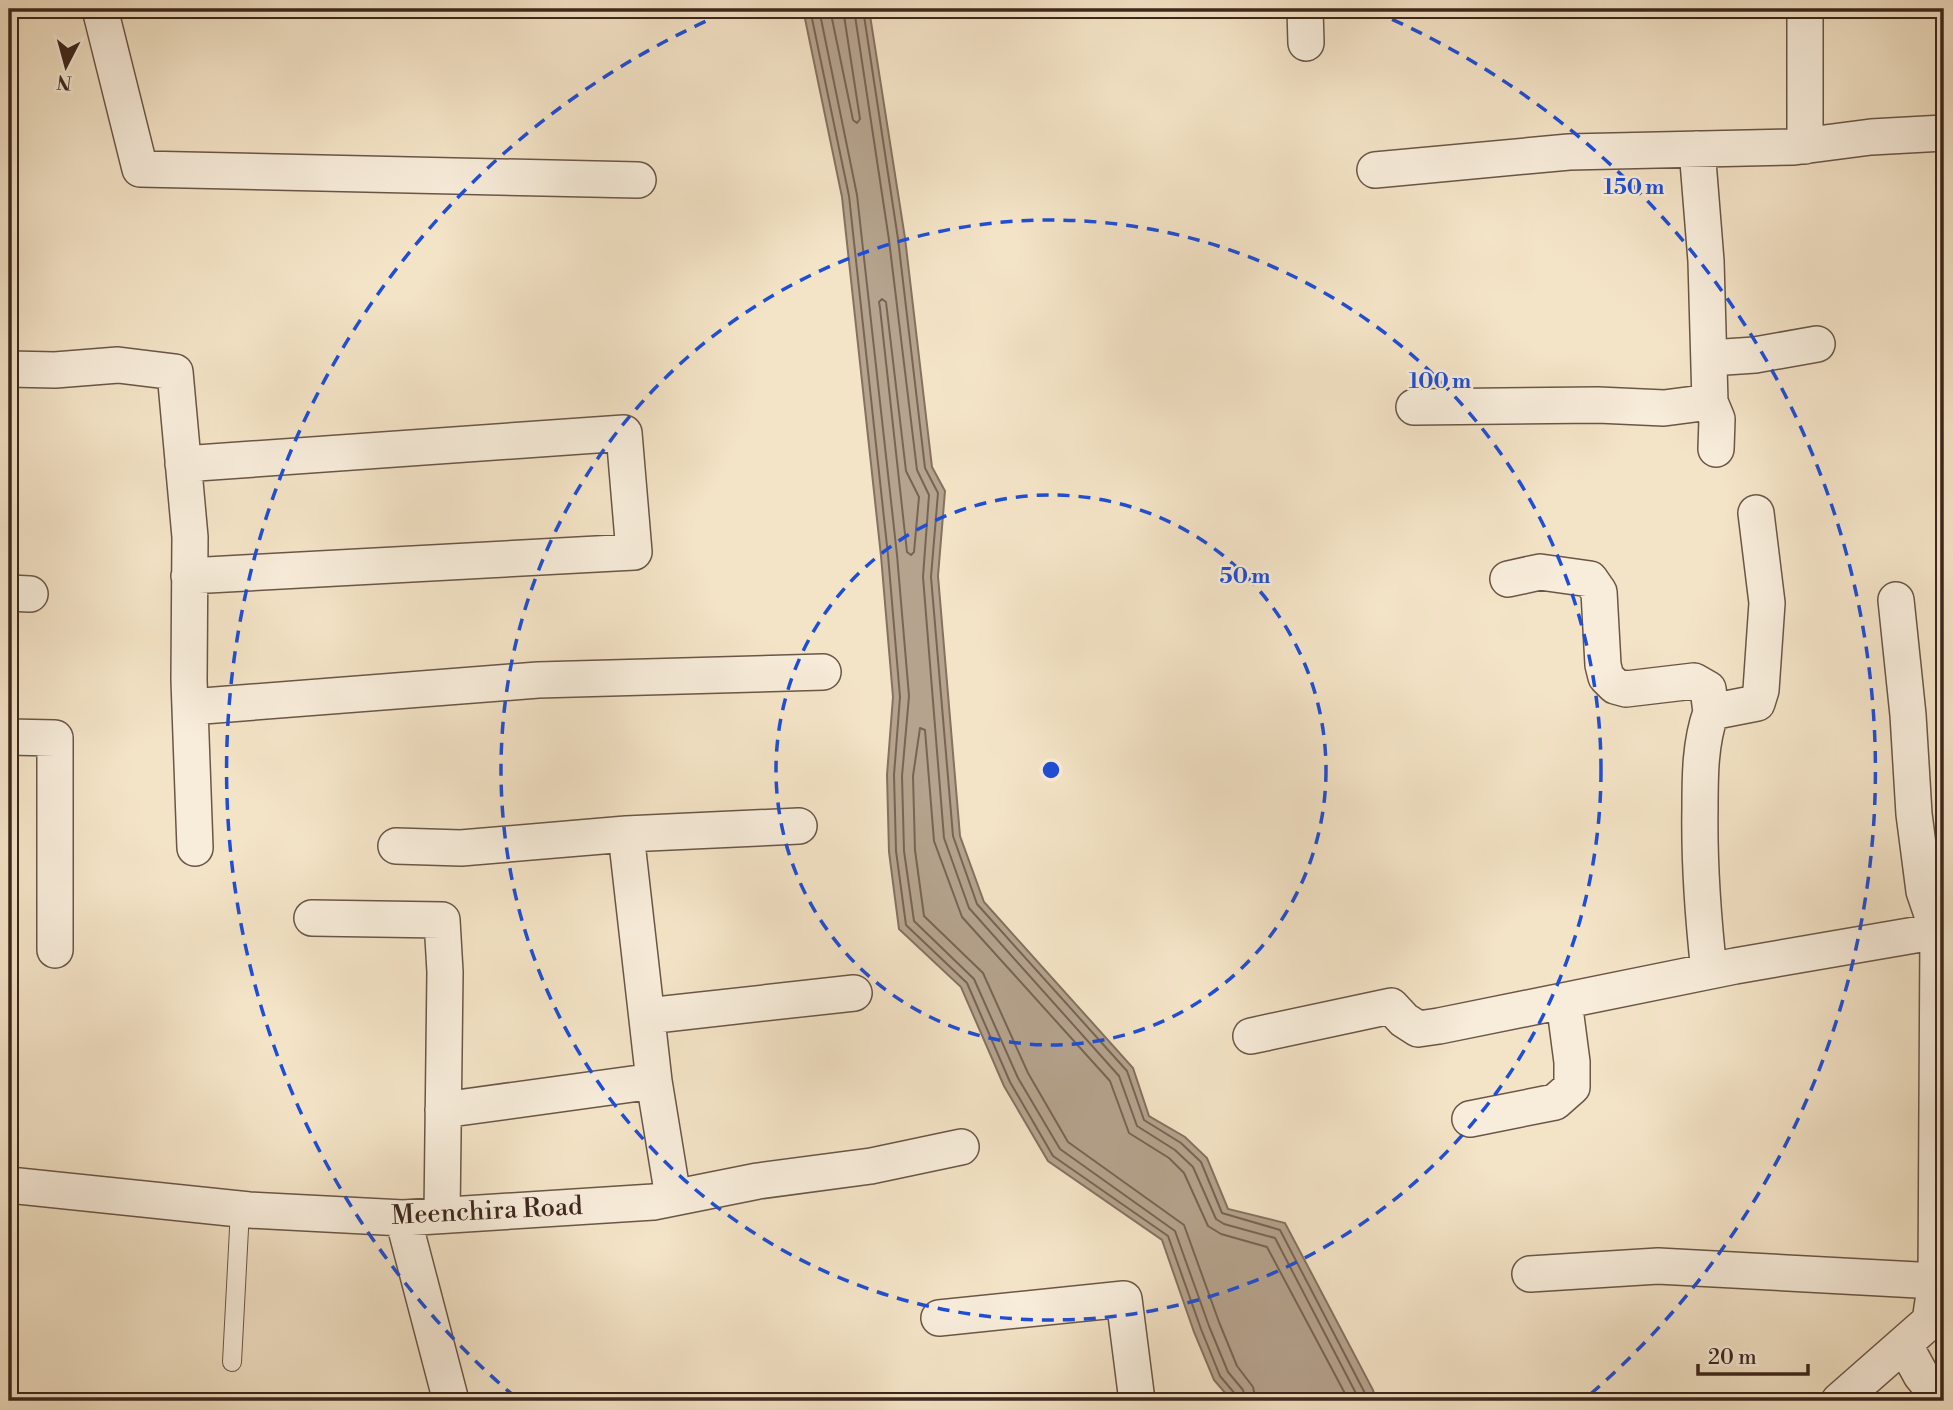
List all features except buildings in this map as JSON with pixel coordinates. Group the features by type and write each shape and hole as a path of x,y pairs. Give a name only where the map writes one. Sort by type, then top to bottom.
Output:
{"street":[{"path":"100,9 140,169 638,180"},
{"path":"1305,9 1306,43"},
{"path":"1805,9 1805,146"},
{"path":"1376,170 1569,152 1805,146 1871,137 1944,133"},
{"path":"1697,149 1706,261 1710,402 1717,419 1716,449"},
{"path":"1710,358 1755,355 1817,344"},
{"path":"9,369 55,370 118,365 175,372 190,537 190,707 195,848"},
{"path":"1414,407 1598,405 1664,408 1710,402"},
{"path":"183,464 624,433 634,552 189,576"},
{"path":"1711,712 1757,703 1761,690 1767,603 1756,513"},
{"path":"1508,579 1540,572 1590,579 1599,592 1606,677 1615,686 1626,689 1694,681 1708,689 1711,712 1704,730 1700,773 1699,843 1703,924 1709,971"},
{"path":"1839,1401 1930,1321 1936,1281 1941,931 1924,891 1914,814 1908,715 1896,600"},
{"path":"190,707 538,680 823,672"},
{"path":"9,737 55,738 55,950"},
{"path":"396,846 461,848 626,834 799,826"},
{"path":"626,834 654,1081 673,1198"},
{"path":"312,918 442,920 445,972 442,1215"},
{"path":"1251,1036 1391,1006 1418,1030 1709,971 1941,931"},
{"path":"647,1016 854,993"},
{"path":"1470,1119 1555,1102 1572,1087 1572,1062 1564,1001"},
{"path":"443,1110 654,1081"},
{"name":"Meenchira Road","path":"9,1185 240,1210 402,1218 653,1202 758,1181 872,1166 961,1147"},
{"path":"402,1218 451,1401"},
{"path":"1530,1274 1658,1266 1936,1281"},
{"path":"939,1318 1124,1299 1137,1401"},
{"path":"1903,1344 1942,1401"}],"lane":[{"path":"232,1362 240,1210"}],"water":[{"path":"803,9 869,9 905,238 932,467 945,491 938,576 960,836 984,902 1133,1068 1149,1116 1185,1137 1207,1158 1228,1209 1285,1223 1373,1390 1376,1401 1232,1401 1214,1380 1162,1240 1048,1161 1004,1086 961,987 899,929 889,852 887,775 893,697 881,556 842,197"}]}
